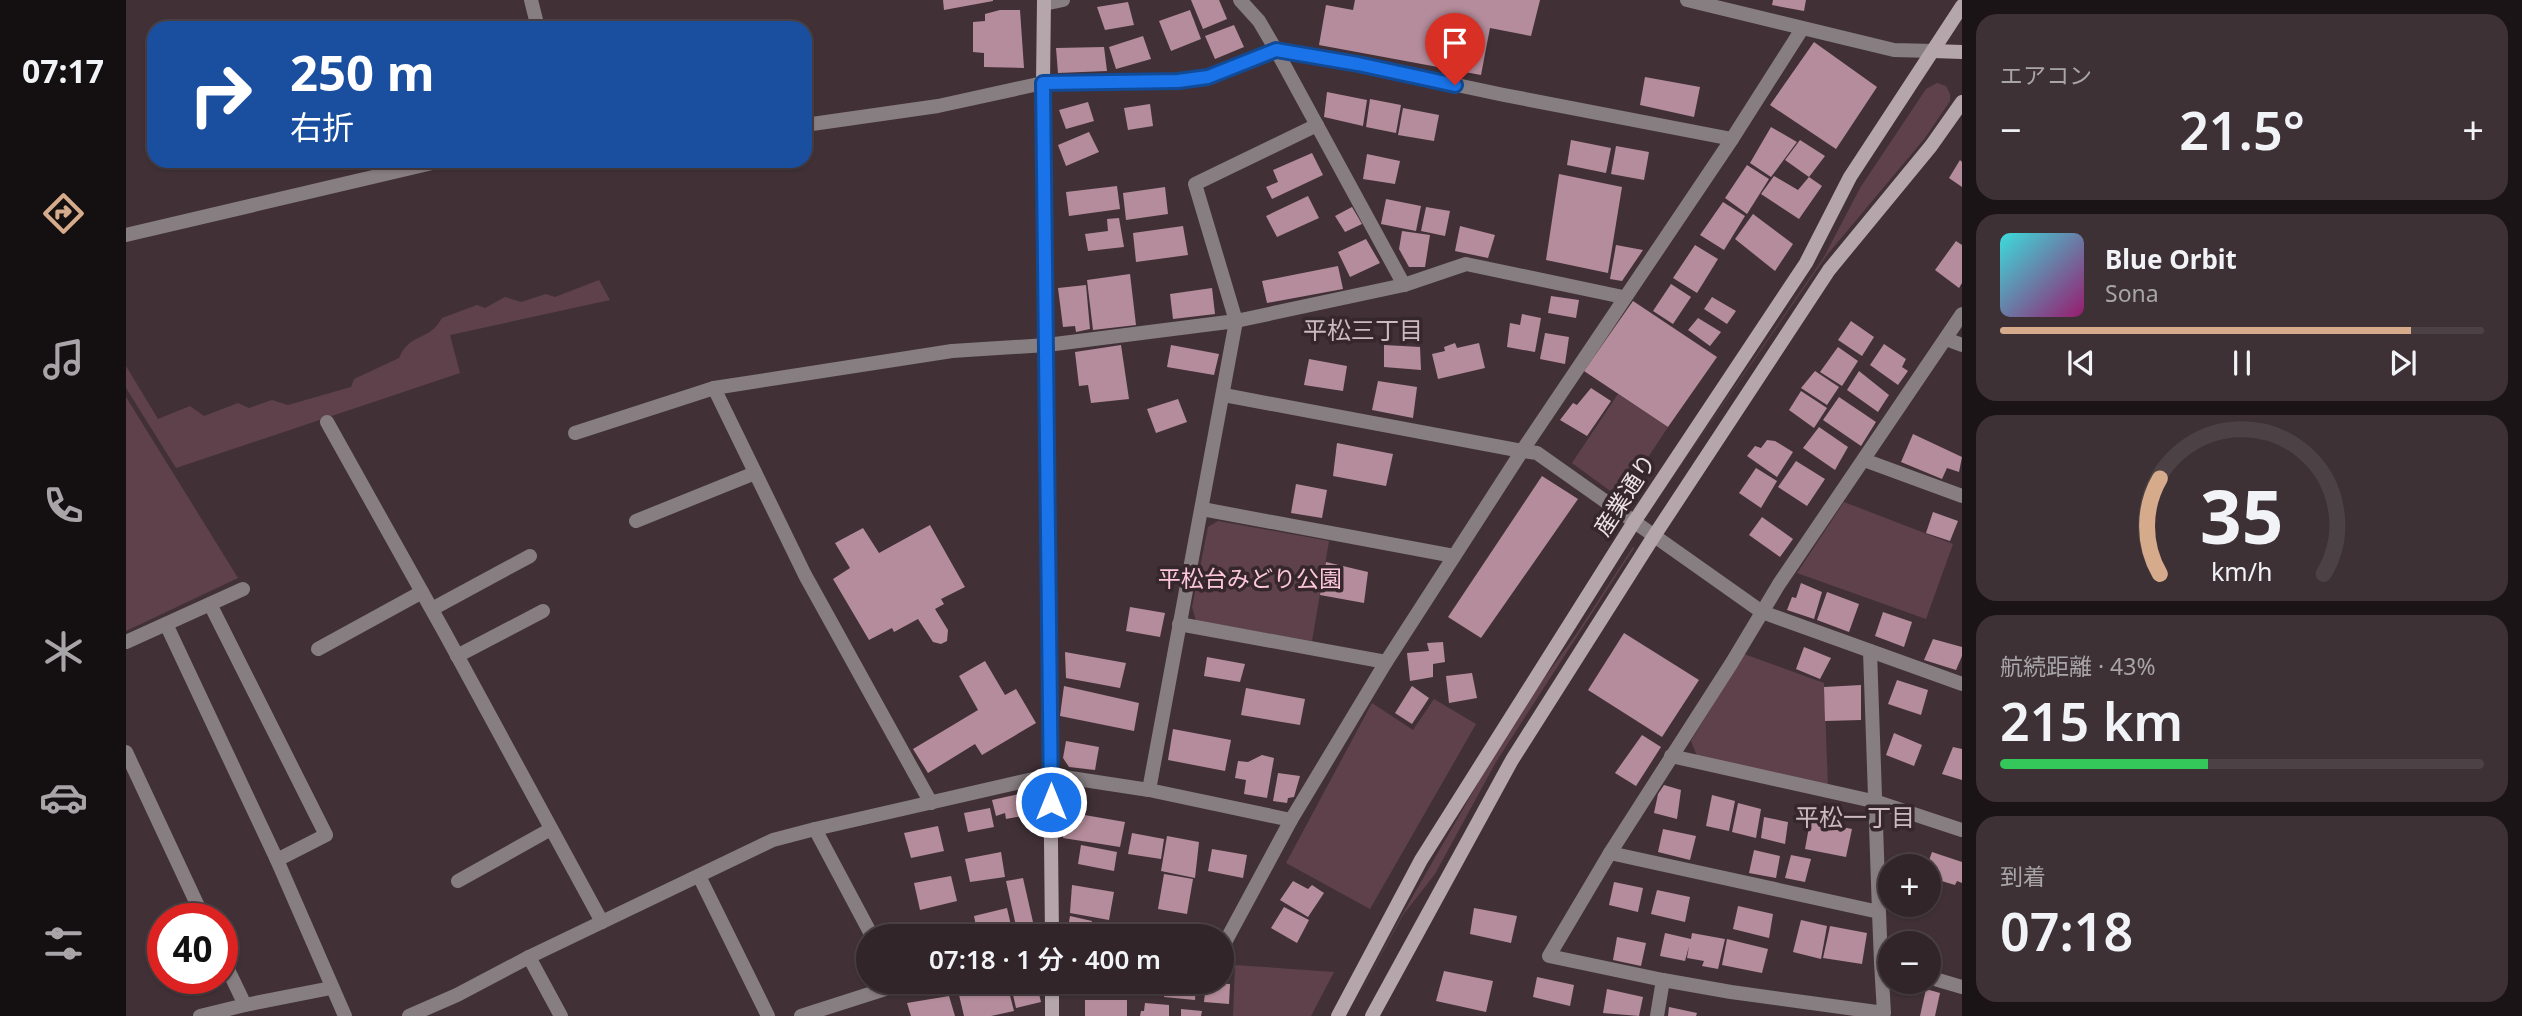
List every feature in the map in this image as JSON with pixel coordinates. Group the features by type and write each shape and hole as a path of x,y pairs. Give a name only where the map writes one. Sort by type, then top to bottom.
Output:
{"street":[{"path":"531,0 536,21"},
{"path":"1052,924 1043,83 1044,2 1063,0"},
{"path":"1240,0 1259,21 1276,50 1404,285"},
{"path":"1687,0 1894,50 1962,52"},
{"path":"1750,15 1756,0"},
{"name":"産業通り","path":"1338,1016 1421,860 1634,522 1806,263 1850,177 1962,6"},
{"path":"1234,926 1291,820 1386,662 1623,297 1732,139 1802,29"},
{"path":"812,124 938,106 1043,83 1178,81 1208,77 1276,50 1732,139"},
{"name":"産業通り","path":"1372,1016 1511,760 1654,536 1829,270 1931,146 1962,102"},
{"path":"1149,790 1236,321 1195,184 1317,125"},
{"path":"126,235 411,168"},
{"path":"575,433 714,388 952,351 1047,345 1236,321 1404,285 1466,264 1623,297"},
{"path":"1884,994 1884,1014 1731,992 1549,956 1610,853 1762,612 1962,314"},
{"path":"1946,339 1962,345"},
{"path":"714,388 805,575 931,803"},
{"path":"1224,395 1537,453 1762,612 1962,684"},
{"path":"327,422 602,922"},
{"path":"1864,460 1962,496"},
{"path":"636,521 755,473"},
{"path":"1202,509 1454,556"},
{"path":"432,609 530,556"},
{"path":"126,642 243,589"},
{"path":"318,649 422,592"},
{"path":"210,604 326,835 277,860"},
{"path":"457,656 543,611"},
{"path":"166,624 277,860 345,1016"},
{"path":"1179,624 1386,662"},
{"path":"1870,651 1878,857"},
{"path":"126,752 197,903"},
{"path":"1671,756 1877,802 1962,830"},
{"path":"409,1016 773,840 1051,775 1149,790 1291,820"},
{"path":"458,881 551,829"},
{"path":"815,829 866,924"},
{"path":"1610,853 1878,912"},
{"path":"699,876 768,1016"},
{"path":"529,957 561,1016"},
{"path":"1657,1016 1663,980"},
{"path":"1941,981 1962,987"},
{"path":"200,1016 331,988"},
{"path":"238,990 245,1005"},
{"path":"801,1016 865,994"},
{"path":"1052,994 1052,1016"}],"green space":[{"path":"1937,83 1946,86 1950,101 1925,138 1827,255 1661,494 1824,257 1860,188 1926,89"},
{"path":"599,280 610,300 450,335 460,373 176,468 126,388 126,366 158,419 190,406 204,416 238,403 249,408 272,400 288,405 351,387 354,379 399,358 409,344 431,331 442,318 477,305 485,308 505,297 521,302 546,294 555,297"},
{"path":"1618,394 1668,427 1625,492 1613,493 1572,463"},
{"path":"126,397 238,578 126,631"},
{"path":"1844,502 1953,544 1926,619 1797,573"},
{"name":"平松台みどり公園","path":"1218,521 1329,541 1312,641 1196,621 1192,607 1208,527"},
{"path":"1633,547 1496,762 1435,874 1403,915 1348,1016 1402,915 1501,743"},
{"path":"1744,654 1824,683 1828,786 1697,756 1691,741"},
{"path":"1434,699 1476,724 1370,909 1286,863 1372,703 1413,730"},
{"path":"1235,965 1334,972 1311,1016 1233,1016"}],"building":[{"path":"943,0 993,0 993,1 944,10"},
{"path":"1191,0 1219,0 1227,19 1203,29"},
{"path":"1355,0 1540,0 1531,36 1490,28 1481,75 1319,45 1326,5 1353,10"},
{"path":"1773,0 1806,0 1804,11 1772,5"},
{"path":"1128,2 1134,25 1105,30 1097,7"},
{"path":"1000,10 1020,10 1024,68 984,67 984,53 973,52 973,22 985,21 985,14"},
{"path":"1190,10 1201,39 1171,51 1159,21"},
{"path":"1234,25 1244,47 1215,59 1205,36"},
{"path":"1143,36 1151,59 1116,69 1109,47"},
{"path":"1814,42 1877,87 1836,149 1770,105"},
{"path":"1104,47 1107,71 1058,73 1056,48"},
{"path":"1645,77 1700,87 1694,117 1640,105"},
{"path":"1327,92 1367,100 1363,126 1324,117"},
{"path":"1370,99 1401,105 1396,133 1366,127"},
{"path":"1088,102 1094,121 1066,129 1059,110"},
{"path":"1150,104 1153,126 1128,130 1124,108"},
{"path":"1403,108 1439,115 1434,141 1398,135"},
{"path":"1771,127 1797,142 1771,177 1750,163"},
{"path":"1089,132 1099,152 1066,166 1058,145"},
{"path":"1571,140 1611,148 1606,173 1567,165"},
{"path":"1800,140 1825,156 1809,177 1785,160"},
{"path":"1616,146 1649,152 1644,180 1611,174"},
{"path":"1312,153 1323,175 1272,199 1266,187 1278,182 1273,170"},
{"path":"1367,154 1400,161 1395,184 1363,179"},
{"path":"1960,160 1962,162 1962,187 1949,178"},
{"path":"1747,165 1769,179 1747,214 1725,198"},
{"path":"1559,174 1622,187 1608,273 1546,260"},
{"path":"1774,176 1798,190 1809,177 1822,186 1799,219 1761,194"},
{"path":"1117,186 1120,209 1069,216 1066,192"},
{"path":"1165,187 1168,214 1126,220 1123,193"},
{"path":"1308,196 1319,218 1277,237 1266,216"},
{"path":"1386,199 1421,206 1416,231 1381,224"},
{"path":"1723,202 1745,216 1724,250 1700,235"},
{"path":"1352,207 1362,224 1345,232 1335,216"},
{"path":"1426,207 1450,211 1445,236 1421,231"},
{"path":"1753,214 1793,244 1775,271 1735,239"},
{"path":"1119,218 1124,247 1088,251 1085,234 1108,231 1107,219"},
{"path":"1183,226 1188,255 1136,262 1133,233"},
{"path":"1460,226 1495,235 1488,258 1455,251"},
{"path":"1402,231 1430,235 1425,267 1409,267 1399,249"},
{"path":"1366,239 1380,263 1350,277 1338,252"},
{"path":"1956,241 1962,245 1962,283 1959,288 1935,270"},
{"path":"1616,245 1643,250 1622,281 1610,279"},
{"path":"1695,245 1718,259 1697,293 1673,278"},
{"path":"1338,266 1343,289 1267,303 1262,281"},
{"path":"1130,274 1136,325 1093,330 1087,280"},
{"path":"1671,284 1691,297 1673,324 1653,311"},
{"path":"1086,285 1090,329 1076,332 1075,326 1063,327 1058,288"},
{"path":"1212,288 1215,314 1173,319 1170,294"},
{"path":"1551,296 1579,300 1576,318 1548,313"},
{"path":"1712,297 1736,311 1727,324 1704,309"},
{"path":"1633,301 1717,357 1668,427 1584,371"},
{"path":"1522,314 1541,318 1535,352 1507,347 1510,323 1520,325"},
{"path":"1698,318 1721,332 1710,346 1688,330"},
{"path":"1851,321 1874,337 1862,356 1838,340"},
{"path":"1545,333 1569,337 1565,364 1540,359"},
{"path":"1455,343 1457,348 1479,343 1485,368 1438,379 1432,354 1445,351 1444,347"},
{"path":"1884,344 1906,359 1902,367 1908,371 1898,385 1870,365"},
{"path":"1121,345 1129,399 1091,403 1088,385 1079,386 1075,352"},
{"path":"1171,345 1219,354 1214,375 1167,367"},
{"path":"1384,345 1420,347 1421,370 1384,367"},
{"path":"1838,347 1858,361 1842,386 1820,372"},
{"path":"1309,359 1347,366 1343,391 1304,385"},
{"path":"1815,371 1839,387 1827,405 1801,388"},
{"path":"1859,371 1889,395 1878,412 1847,390"},
{"path":"1378,381 1417,387 1413,418 1372,410"},
{"path":"1591,388 1611,401 1587,436 1560,420 1573,403 1577,405"},
{"path":"1801,391 1827,408 1814,428 1789,410"},
{"path":"1839,397 1876,422 1861,446 1823,420"},
{"path":"1178,399 1187,422 1156,433 1147,409"},
{"path":"1819,427 1848,447 1835,470 1803,448"},
{"path":"1913,434 1962,457 1959,472 1947,468 1942,479 1901,462"},
{"path":"1767,440 1775,441 1793,452 1777,477 1747,456 1755,446 1761,448"},
{"path":"1337,443 1393,454 1386,486 1333,476"},
{"path":"1796,461 1825,479 1807,506 1778,487"},
{"path":"1756,468 1777,481 1761,508 1739,493"},
{"path":"1542,476 1578,499 1481,638 1448,617"},
{"path":"1296,484 1327,490 1322,518 1291,513"},
{"path":"1933,512 1958,521 1950,541 1926,533"},
{"path":"1762,517 1793,539 1780,557 1749,535"},
{"path":"930,525 965,587 941,599 944,604 935,609 948,630 947,641 941,644 933,642 918,619 894,632 892,628 869,640 833,579 850,568 835,543 863,528 879,553"},
{"path":"1326,562 1368,572 1364,603 1320,595"},
{"path":"1801,583 1822,592 1814,619 1787,610 1792,597 1796,598"},
{"path":"1827,592 1859,604 1849,632 1817,620"},
{"path":"1130,607 1165,613 1160,637 1126,631"},
{"path":"1883,612 1912,622 1904,647 1875,636"},
{"path":"1624,633 1699,680 1662,737 1588,690"},
{"path":"1933,639 1962,647 1962,656 1956,670 1924,660"},
{"path":"1443,642 1445,662 1433,664 1433,677 1410,681 1407,653 1429,651 1427,643"},
{"path":"1804,647 1831,658 1820,679 1796,669"},
{"path":"1065,652 1126,663 1120,688 1066,678"},
{"path":"1207,657 1245,664 1240,682 1204,676"},
{"path":"985,661 1005,695 1016,689 1036,723 982,755 975,744 928,773 913,749 978,710 959,676"},
{"path":"1472,673 1477,698 1449,703 1446,676"},
{"path":"1897,680 1928,690 1921,715 1888,704"},
{"path":"1861,685 1861,720 1825,721 1824,687"},
{"path":"1064,686 1139,703 1134,731 1060,716"},
{"path":"1412,686 1429,698 1412,724 1395,713"},
{"path":"1246,688 1305,699 1300,725 1241,715"},
{"path":"1173,729 1231,740 1225,771 1168,760"},
{"path":"1894,733 1922,745 1914,766 1886,755"},
{"path":"1642,735 1661,747 1636,786 1615,773"},
{"path":"1066,741 1099,747 1095,770 1069,767 1063,758"},
{"path":"1953,747 1962,749 1962,780 1942,774"},
{"path":"1262,755 1274,758 1267,798 1244,794 1246,780 1235,778 1238,761 1248,762"},
{"path":"1278,773 1300,776 1294,797 1288,798 1287,803 1273,801"},
{"path":"1664,785 1681,790 1677,819 1654,813 1658,794"},
{"path":"1023,793 1028,815 1006,819 1005,813 996,816 992,800"},
{"path":"1712,795 1735,801 1729,831 1706,826"},
{"path":"1738,803 1761,809 1756,838 1732,832"},
{"path":"990,808 994,827 968,832 964,813"},
{"path":"1067,812 1125,822 1120,847 1063,838"},
{"path":"1811,816 1833,821 1832,825 1852,829 1846,857 1805,849"},
{"path":"1764,817 1788,822 1785,844 1761,838"},
{"path":"938,826 944,851 911,858 904,833"},
{"path":"1663,829 1696,836 1690,860 1658,852"},
{"path":"1132,833 1164,839 1161,859 1128,854"},
{"path":"1167,836 1199,842 1195,878 1161,871"},
{"path":"1081,845 1117,852 1114,871 1078,864"},
{"path":"1212,849 1247,855 1243,878 1208,871"},
{"path":"1754,850 1780,856 1776,878 1749,873"},
{"path":"1001,852 1005,877 970,882 965,859"},
{"path":"1791,855 1811,859 1805,882 1785,878"},
{"path":"1941,855 1962,862 1962,883 1957,881 1955,885 1941,881"},
{"path":"1164,874 1193,879 1187,914 1158,909"},
{"path":"951,876 957,901 920,910 914,883"},
{"path":"1023,878 1033,924 1016,924 1006,881"},
{"path":"1293,881 1308,889 1312,885 1324,893 1308,917 1280,900"},
{"path":"1614,882 1643,888 1638,912 1609,905"},
{"path":"1072,885 1114,892 1109,920 1070,913"},
{"path":"1657,890 1690,897 1685,922 1651,914"},
{"path":"1738,906 1773,914 1769,938 1733,929"},
{"path":"1284,907 1309,920 1297,943 1271,928"},
{"path":"1007,908 1011,924 976,924 974,916"},
{"path":"1474,908 1517,916 1511,943 1470,934"},
{"path":"1070,916 1092,921 1091,924 1069,924"},
{"path":"1801,920 1827,926 1821,959 1793,952"},
{"path":"1830,926 1867,933 1862,964 1823,958"},
{"path":"1665,933 1691,939 1692,933 1725,939 1718,969 1702,966 1704,961 1687,958 1689,946 1685,961 1660,956"},
{"path":"1617,937 1646,943 1641,966 1613,960"},
{"path":"1727,939 1768,949 1762,973 1722,965"},
{"path":"1444,971 1493,981 1486,1012 1436,1001"},
{"path":"1537,977 1574,985 1570,1006 1533,997"},
{"path":"1607,989 1643,997 1639,1016 1603,1013"},
{"path":"1010,994 1014,1011 991,1016 964,1016 959,995"},
{"path":"1013,994 1039,994 1041,1002 1016,1008"},
{"path":"1164,994 1195,994 1195,1000 1164,997"},
{"path":"1205,994 1230,994 1229,1004 1204,1002"},
{"path":"1925,994 1940,994 1935,1016 1920,1016"},
{"path":"949,996 955,1016 911,1016 907,1003"},
{"path":"1085,1000 1127,1000 1127,1016 1085,1016"},
{"path":"1145,1003 1169,1005 1169,1016 1140,1016"},
{"path":"1669,1007 1697,1013 1696,1016 1668,1016"},
{"path":"1181,1009 1202,1011 1201,1016 1181,1016"}],"district":[{"name":"平松三丁目","path":"1363,331"},
{"name":"平松一丁目","path":"1855,818"}],"route":[{"path":"1051,802 1043,83 1178,81 1208,77 1276,50 1455,85"}]}
